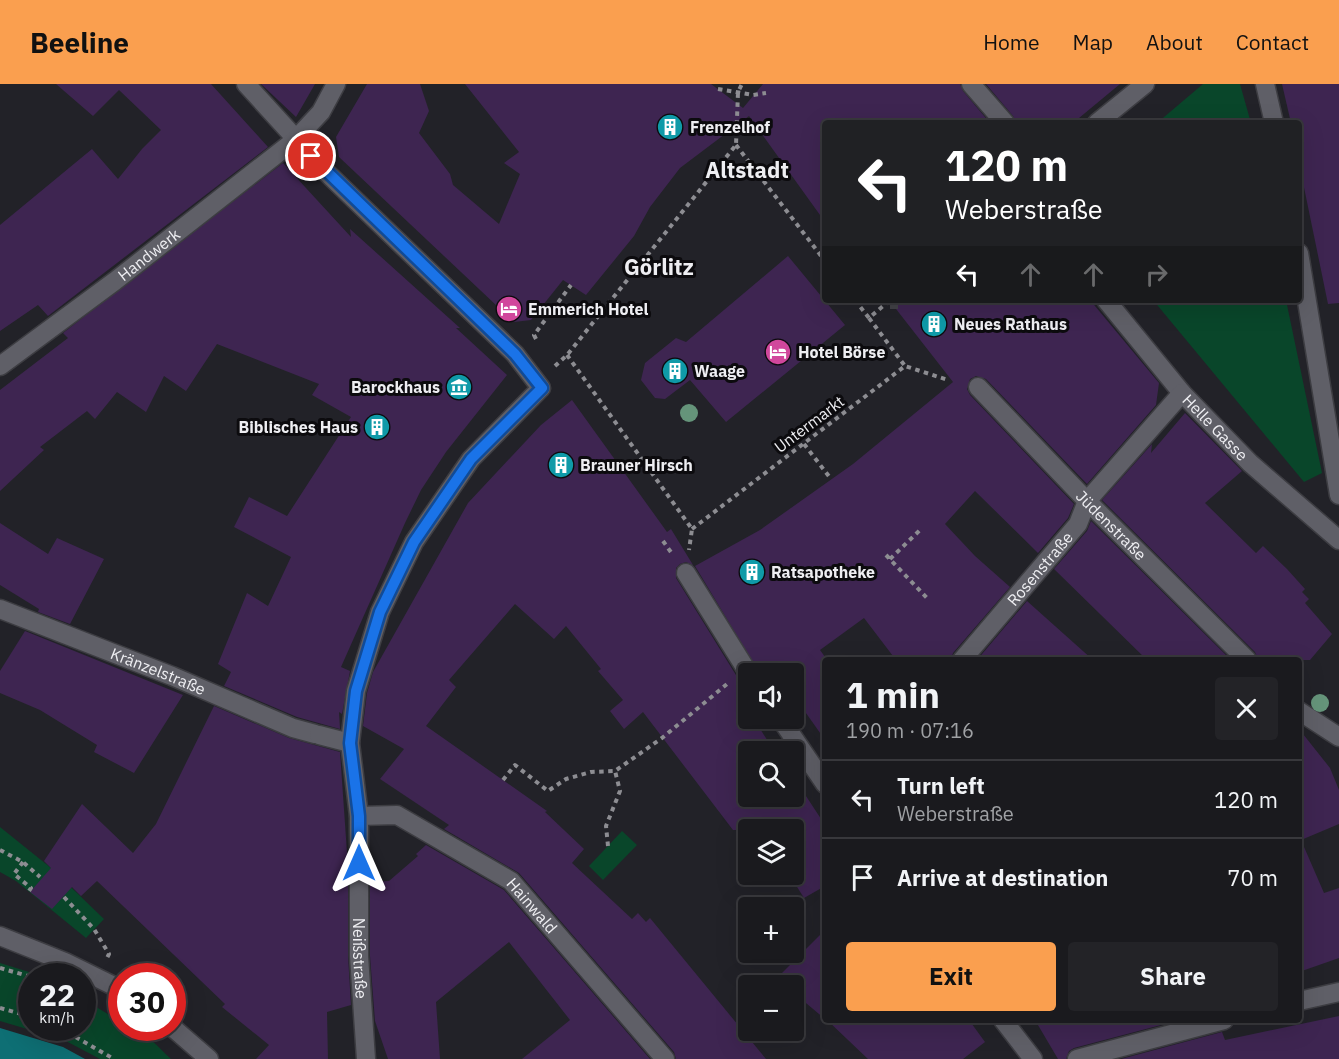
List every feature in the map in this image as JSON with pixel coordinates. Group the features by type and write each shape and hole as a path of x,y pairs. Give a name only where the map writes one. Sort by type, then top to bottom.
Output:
{"street":[{"path":"246,84 335,182 515,354 535,378"},
{"name":"Handwerk","path":"0,366 115,281 295,140 321,112 336,84"},
{"path":"971,84 1002,120"},
{"path":"1101,120 1144,84"},
{"path":"1265,84 1273,120"},
{"path":"1302,271 1339,495"},
{"name":"Helle Gasse","path":"1108,303 1182,393 1250,463 1339,540"},
{"name":"Neißstraße","path":"366,1059 359,956 359,816 350,743 356,691 380,612 414,542 471,459 542,388 535,378"},
{"name":"Jüdenstraße","path":"978,387 1087,501 1244,657"},
{"name":"Rosenstraße","path":"965,657 1078,524 1087,501 1182,393"},
{"path":"686,573 742,663"},
{"name":"Kränzelstraße","path":"0,609 172,676 293,728 350,743"},
{"path":"1302,713 1339,737"},
{"path":"788,729 822,780"},
{"name":"Hainwald","path":"359,816 397,815 511,881 665,1059"},
{"path":"0,936 65,962 108,983"},
{"path":"1302,1000 1339,992"},
{"path":"1005,1023 1033,1059"},
{"path":"1077,1059 1213,1023"},
{"path":"186,1039 209,1059"}],"path":[{"path":"535,378 550,370 567,355 736,145 738,92 741,84"},
{"path":"718,89 753,95 766,93"},
{"path":"736,145 822,257"},
{"path":"538,344 534,335 571,285"},
{"path":"857,303 905,366 948,380"},
{"path":"869,318 887,303"},
{"path":"567,355 692,529 686,573"},
{"name":"Untermarkt","path":"692,529 905,366"},
{"path":"804,443 831,479"},
{"path":"890,559 920,530"},
{"path":"886,555 928,599"},
{"path":"503,780 515,765 548,790 566,779 591,772 615,771 662,738 731,681"},
{"path":"608,846 606,826 620,791 615,771"},
{"path":"0,850 23,862 40,877"},
{"path":"23,862 14,874 31,888 28,891"},
{"path":"64,897 94,929"},
{"path":"0,968 18,973"},
{"path":"0,1008 18,1013"},
{"path":"83,1041 114,1059"}],"green space":[{"path":"1203,84 1240,84 1250,120 1161,120"},
{"path":"1155,303 1287,303 1322,473 1304,482"},
{"path":"0,827 51,868 104,919 86,938 16,881 0,872"},
{"path":"622,831 637,845 603,880 589,866"},
{"path":"0,963 18,969 18,1026 0,1021"},
{"path":"96,1007 108,1014 108,1041 152,1041 171,1059 100,1059 66,1041 96,1041"}],"water":[{"path":"0,1028 18,1033 18,1041 43,1041 63,1047 85,1059 0,1059"}],"building":[{"path":"56,84 211,84 268,147 48,316 38,305 0,331 0,225 92,149 118,179 161,130 119,90 93,116"},
{"path":"261,84 315,84 296,117"},
{"path":"367,84 420,84 429,111 419,133 450,174 453,185 499,224 520,174 504,163 519,152 465,84 711,84 743,108 763,84 960,84 963,91 987,120 822,120 822,218 749,116 680,168 650,207 634,236 586,295 563,280 531,320 514,322 339,157 336,137"},
{"path":"986,84 1120,84 1077,120 1015,120"},
{"path":"1282,84 1339,84 1339,303 1328,304 1302,178 1302,120 1290,120"},
{"path":"283,163 351,237 350,229 460,328 456,328 507,375 446,452 421,490 405,523 341,667 350,671 342,714 339,712 340,729 297,717 224,686 231,672 218,664 247,593 268,606 291,557 234,527 249,497 287,516 351,417 312,395 319,384 217,344 186,391 164,376 146,412 117,392 95,419 87,411 40,447 44,450 0,491 0,390 68,338 63,333"},
{"path":"788,256 822,297 822,303 827,303 845,325 726,422 690,380 665,399 655,398 641,380 645,363 676,338 686,342"},
{"path":"891,303 1092,303 1159,383 1156,405 1087,484 986,379 976,376 970,379 967,389 970,395 1074,504 1068,518 1038,553 975,491 945,524 975,556 1010,587 952,657 894,657 864,618 820,650 825,657 822,657 822,736 804,710 804,663 753,663 695,566 760,530 853,464 953,382"},
{"path":"572,400 667,532 671,529 693,565 686,562 680,564 676,568 676,578 738,678 738,729 760,729 768,741 738,741 738,807 804,807 804,796 806,796 822,820 822,888 804,898 796,885 804,885 804,819 738,819 738,830 733,830 643,712 624,729 610,711 623,700 598,671 601,669 566,626 554,639 515,604 449,680 456,687 426,726 547,811 545,812 584,849 572,863 632,919 638,913 646,922 650,918 738,1025 738,1041 751,1041 766,1059 676,1059 674,1052 519,873 444,829 449,825 380,779 404,749 363,726 367,693 373,672 468,503 541,425"},
{"path":"1185,413 1242,471 1205,503 1256,553 1263,546 1305,589 1302,592 1309,599 1305,603 1332,634 1310,660 1302,660 1302,657 1257,657 1255,652 1102,500 1152,444 1151,453"},
{"path":"1091,521 1228,657 1144,657 1054,569 1087,531"},
{"path":"0,523 48,554 57,538 104,559 70,624 38,612 39,609 0,585"},
{"path":"1027,601 1090,657 980,657"},
{"path":"25,631 183,695 134,773 94,752 97,745 40,710 0,693 0,671"},
{"path":"214,706 289,738 340,752 348,867 348,956 351,1005 327,1012 328,1059 256,1059 269,1045 222,1007 225,1004 186,967 186,963 182,963 97,881 81,896 72,887 52,909 30,892 51,868 44,861 82,804 133,853 156,824"},
{"path":"1302,733 1330,768 1339,790 1339,824 1302,840"},
{"path":"1302,842 1324,893 1339,888 1339,958 1302,971"},
{"path":"426,845 504,890 650,1059 522,1059 570,1020 509,942 436,1002 440,1059 388,1059 375,1021 370,956 370,882 389,881 418,856 416,854"},
{"path":"822,933 822,1016 804,1001 804,975 780,975 792,963 804,963 804,951"},
{"path":"1339,1016 1339,1059 1121,1059 1222,1032 1225,1040"},
{"path":"830,1023 971,1023 985,1042 963,1059 868,1059"},
{"path":"1037,1023 1169,1023 1074,1048 1069,1051 1066,1059 1058,1059"}],"place":[{"name":"Frenzelhof","path":"670,127"},
{"name":"Emmerich Hotel","path":"509,309"},
{"name":"Neues Rathaus","path":"934,324"},
{"name":"Hotel Börse","path":"778,352"},
{"name":"Waage","path":"675,371"},
{"name":"Barockhaus","path":"459,387"},
{"name":"Biblisches Haus","path":"377,427"},
{"name":"Brauner Hirsch","path":"561,465"},
{"name":"Ratsapotheke","path":"752,572"}],"district":[{"name":"Altstadt","path":"747,170"},
{"name":"Görlitz","path":"659,267"}],"route":[{"path":"311,156 515,354 542,388 471,459 414,542 380,612 356,691 350,743 359,816 359,863"}]}
